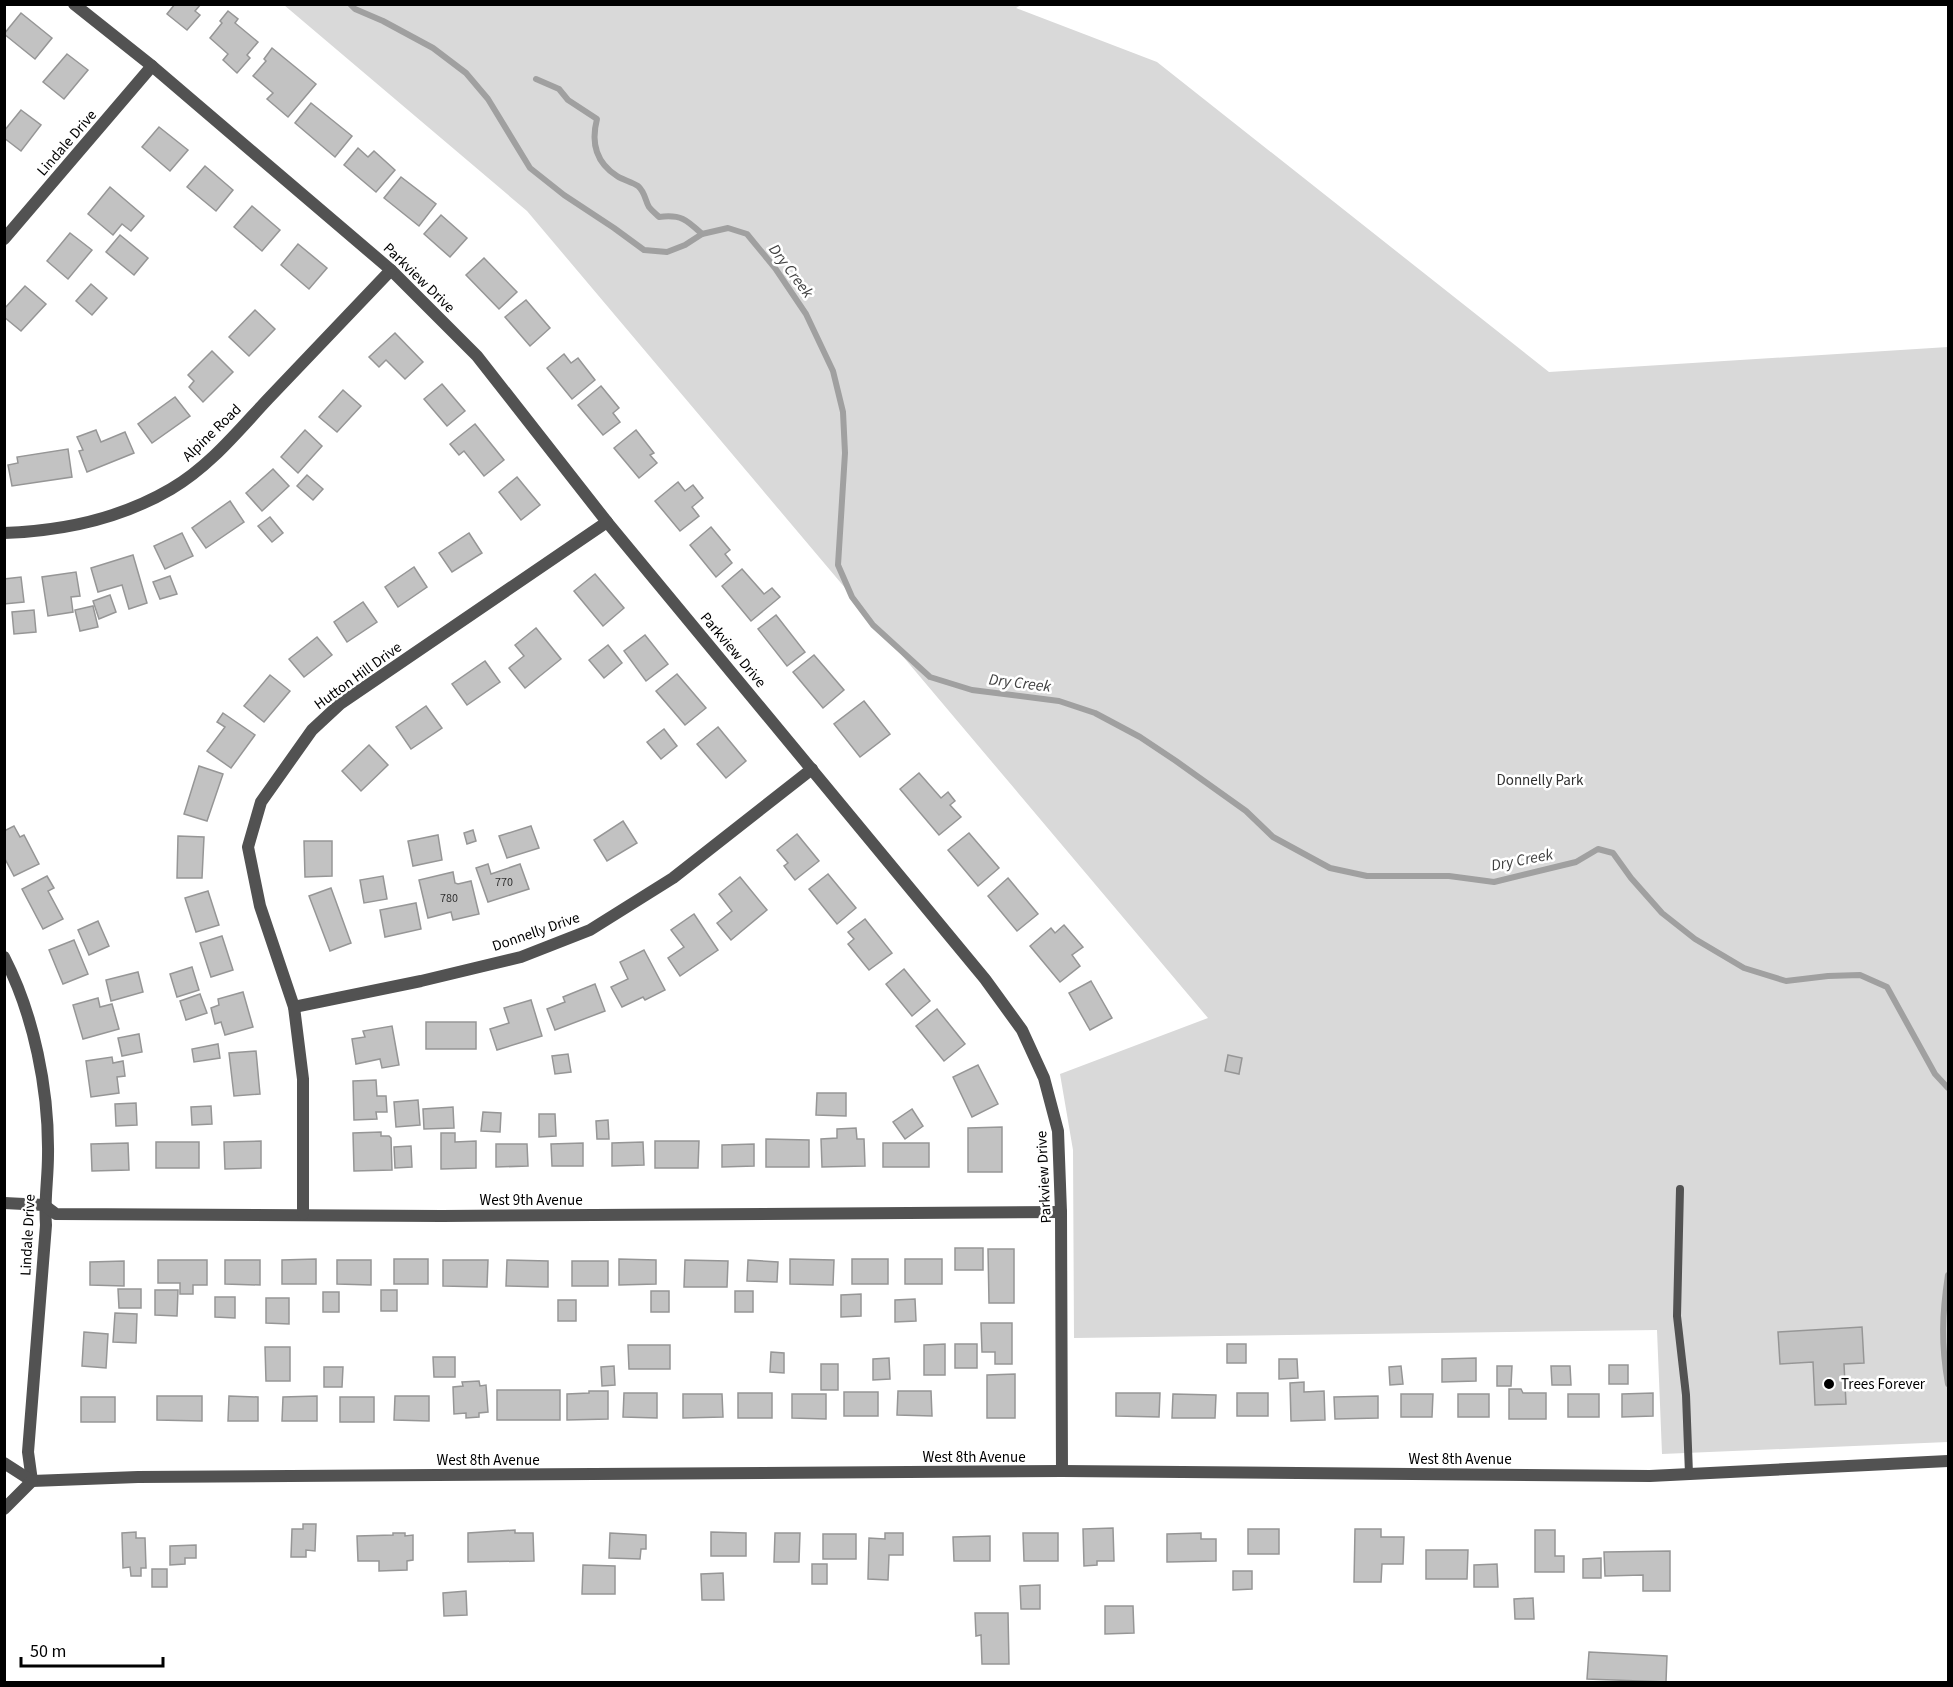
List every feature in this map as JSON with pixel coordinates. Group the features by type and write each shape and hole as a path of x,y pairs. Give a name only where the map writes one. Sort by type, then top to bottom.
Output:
{"street":[{"name":"Parkview Drive","path":"74,4 152,66 391,270 477,356 607,522 985,979 1022,1030 1044,1078 1058,1131 1061,1212 1062,1471"},
{"name":"Lindale Drive","path":"4,239 152,66"},
{"name":"Alpine Road","path":"4,533 84,525 132,508 171,489 212,459 391,270"},
{"name":"Hutton Hill Drive","path":"303,1214 303,1079 294,1007 260,906 248,847 261,802 312,730 340,704 607,522"},
{"name":"Donnelly Drive","path":"294,1007 421,981 521,957 590,930 674,878 812,769"},
{"name":"Lindale Drive","path":"4,957 11,970 35,1038 45,1110 48,1155 44,1205 46,1225 28,1452 32,1481"},
{"name":"West 9th Avenue","path":"4,1203 44,1205 56,1214 442,1216 1061,1212"},
{"name":"West 8th Avenue","path":"32,1481 138,1477 1062,1471 1650,1476 1948,1461"},
{"path":"4,1463 32,1481 4,1509"}],"lane":[{"path":"1680,1189 1677,1316 1686,1395 1689,1474"}],"green space":[{"name":"Donnelly Park","path":"284,5 1021,5 1016,8 1157,62 1549,372 1948,347 1948,1442 1662,1454 1657,1330 1074,1338 1073,1150 1060,1074 1208,1018 527,211"}],"building":[{"path":"175,4 201,4 195,11 200,15 187,30 167,14"},
{"path":"228,11 238,19 235,23 258,42 247,55 250,58 237,73 223,60 228,54 210,38"},
{"path":"21,13 52,38 35,59 4,34"},
{"path":"272,48 316,84 288,117 267,99 273,93 253,76 266,61 264,59"},
{"path":"67,54 88,70 64,99 43,82"},
{"path":"311,103 352,136 335,157 295,123"},
{"path":"21,110 41,125 21,151 4,138 4,131"},
{"path":"159,127 188,150 170,171 142,147"},
{"path":"358,148 368,157 374,151 395,170 376,192 344,165"},
{"path":"205,166 233,190 216,211 187,187"},
{"path":"401,177 436,204 419,226 384,198"},
{"path":"110,187 144,216 131,231 122,224 113,235 88,214"},
{"path":"252,206 280,230 262,251 234,227"},
{"path":"441,215 467,238 450,257 424,234"},
{"path":"70,233 92,250 68,279 47,261"},
{"path":"120,235 148,258 134,275 106,252"},
{"path":"298,244 327,268 309,289 281,265"},
{"path":"484,258 517,292 499,309 466,275"},
{"path":"91,284 107,298 92,315 76,301"},
{"path":"25,286 46,304 21,331 4,317 4,309"},
{"path":"526,300 550,328 530,346 505,317"},
{"path":"255,310 275,329 249,356 229,337"},
{"path":"395,333 423,362 405,379 386,360 379,367 369,357"},
{"path":"212,351 233,372 203,402 189,387 194,381 188,375"},
{"path":"564,354 571,363 578,358 595,380 572,399 547,368"},
{"path":"442,384 465,411 447,426 424,399"},
{"path":"601,386 619,408 613,413 620,422 603,435 578,405"},
{"path":"343,390 361,406 337,432 319,417"},
{"path":"175,397 190,416 152,443 138,424"},
{"path":"475,424 504,460 484,476 464,451 459,455 450,444"},
{"path":"96,430 101,442 125,432 134,453 87,472 79,451 83,450 77,437"},
{"path":"305,430 322,446 298,473 281,457"},
{"path":"636,430 654,453 650,455 657,463 639,478 614,448"},
{"path":"68,449 72,477 12,486 8,465 18,463 17,457"},
{"path":"273,469 289,486 262,511 246,493"},
{"path":"307,475 323,489 313,500 297,486"},
{"path":"517,477 540,505 521,520 499,492"},
{"path":"678,482 685,491 693,485 703,498 692,507 699,516 680,531 655,501"},
{"path":"230,501 244,522 206,548 192,528"},
{"path":"270,517 283,533 272,542 258,526"},
{"path":"711,527 730,550 725,554 732,563 716,577 690,545"},
{"path":"182,533 193,556 165,569 154,546"},
{"path":"469,533 482,553 452,572 439,553"},
{"path":"133,555 147,603 129,609 122,585 98,592 91,568"},
{"path":"414,567 427,587 398,607 385,587"},
{"path":"742,569 764,594 772,588 780,597 751,621 722,586"},
{"path":"76,572 80,596 71,597 73,612 48,616 42,577"},
{"path":"595,574 624,608 603,626 574,591"},
{"path":"170,576 177,594 160,599 153,582"},
{"path":"21,577 24,602 4,604 4,579"},
{"path":"110,595 116,612 99,619 93,601"},
{"path":"363,602 377,622 347,642 334,622"},
{"path":"93,606 98,627 80,631 75,610"},
{"path":"34,610 36,632 14,634 12,612"},
{"path":"776,615 805,652 787,666 758,629"},
{"path":"536,628 561,659 525,688 509,668 524,656 515,645"},
{"path":"645,635 668,664 646,681 624,651"},
{"path":"317,637 332,655 304,677 289,659"},
{"path":"608,645 622,663 604,678 589,660"},
{"path":"814,655 844,690 823,708 793,672"},
{"path":"485,661 500,682 467,705 452,684"},
{"path":"677,674 706,708 685,725 656,691"},
{"path":"270,675 290,691 264,722 244,706"},
{"path":"864,701 890,734 860,757 834,724"},
{"path":"426,706 442,728 411,749 396,727"},
{"path":"223,713 255,735 231,768 207,751 225,727 217,722"},
{"path":"718,727 746,761 726,778 697,744"},
{"path":"664,729 677,746 661,759 647,742"},
{"path":"369,745 388,765 361,791 342,771"},
{"path":"199,766 223,774 207,821 184,814"},
{"path":"919,773 941,798 948,792 955,801 950,805 961,817 939,835 900,789"},
{"path":"623,821 637,843 607,861 594,840"},
{"path":"14,826 20,837 24,835 39,864 14,876 4,857 4,831"},
{"path":"531,826 539,848 507,858 499,836"},
{"path":"473,830 476,841 467,844 464,833"},
{"path":"969,833 999,868 978,886 948,850"},
{"path":"797,834 819,861 795,880 784,866 788,863 777,850"},
{"path":"438,835 442,860 413,866 408,841"},
{"path":"178,836 204,837 202,878 177,878"},
{"path":"304,841 332,841 332,876 305,877"},
{"path":"488,864 491,874 520,864 529,889 488,902 476,868"},
{"path":"453,872 455,883 471,881 479,914 453,920 451,912 428,918 419,880"},
{"path":"828,874 856,908 837,924 809,889"},
{"path":"47,876 54,888 48,891 63,919 43,929 22,889"},
{"path":"383,876 387,899 364,903 360,880"},
{"path":"740,877 767,910 731,940 717,923 732,911 719,894"},
{"path":"1008,878 1038,914 1017,931 988,896"},
{"path":"331,888 351,943 330,951 309,896"},
{"path":"208,891 219,925 196,932 185,898"},
{"path":"416,903 421,929 385,937 380,910"},
{"path":"694,914 718,950 680,976 668,958 684,947 671,930"},
{"path":"865,919 892,953 869,970 848,944 854,939 848,932"},
{"path":"98,921 109,946 89,955 78,930"},
{"path":"1064,925 1083,947 1072,955 1080,966 1060,982 1030,946 1051,928 1055,933"},
{"path":"222,936 233,970 211,977 200,943"},
{"path":"74,940 88,974 63,984 49,950"},
{"path":"644,950 665,990 645,1000 643,997 622,1007 611,987 628,979 620,962"},
{"path":"192,967 199,990 177,997 170,974"},
{"path":"904,969 930,1001 912,1016 886,984"},
{"path":"138,972 143,992 111,1001 106,980"},
{"path":"1091,981 1112,1018 1090,1030 1069,993"},
{"path":"595,984 605,1011 555,1030 547,1009 565,1002 563,997"},
{"path":"243,992 253,1027 225,1035 221,1022 215,1024 211,1008 219,1005 218,999"},
{"path":"200,994 207,1013 186,1020 180,1001"},
{"path":"98,998 100,1007 112,1004 119,1029 83,1039 73,1005"},
{"path":"531,1000 542,1036 497,1050 490,1029 509,1023 504,1008"},
{"path":"937,1009 965,1044 944,1061 916,1026"},
{"path":"426,1022 476,1022 476,1049 426,1049"},
{"path":"392,1026 399,1065 382,1068 380,1059 356,1064 352,1039 365,1037 363,1031"},
{"path":"139,1034 142,1052 122,1056 118,1038"},
{"path":"218,1044 220,1058 194,1062 192,1049"},
{"path":"256,1051 260,1094 234,1096 229,1053"},
{"path":"568,1054 571,1072 555,1074 552,1056"},
{"path":"1228,1055 1242,1058 1239,1074 1225,1071"},
{"path":"112,1057 113,1063 123,1061 125,1076 117,1077 119,1093 91,1097 86,1061"},
{"path":"978,1065 998,1104 972,1117 953,1077"},
{"path":"376,1080 377,1096 386,1096 387,1112 376,1112 377,1119 354,1120 353,1081"},
{"path":"817,1093 846,1093 846,1116 816,1115"},
{"path":"418,1100 420,1125 396,1127 394,1102"},
{"path":"136,1103 137,1125 116,1126 115,1104"},
{"path":"211,1106 212,1124 192,1125 191,1107"},
{"path":"453,1107 454,1128 424,1129 423,1109"},
{"path":"912,1109 923,1126 905,1139 893,1122"},
{"path":"483,1112 501,1113 500,1132 481,1131"},
{"path":"539,1114 555,1114 556,1136 539,1137"},
{"path":"608,1120 609,1139 597,1139 596,1121"},
{"path":"1002,1127 1002,1172 968,1172 968,1128"},
{"path":"856,1128 857,1139 864,1139 865,1166 822,1167 821,1139 837,1138 837,1129"},
{"path":"381,1132 381,1136 391,1138 392,1170 354,1171 353,1133"},
{"path":"441,1133 455,1133 455,1142 476,1141 476,1168 441,1169"},
{"path":"766,1139 809,1140 809,1167 766,1167"},
{"path":"261,1141 261,1168 225,1169 224,1142"},
{"path":"655,1141 699,1141 698,1168 655,1168"},
{"path":"156,1142 199,1142 199,1168 156,1168"},
{"path":"643,1142 644,1165 612,1166 612,1143"},
{"path":"128,1143 129,1170 92,1171 91,1144"},
{"path":"583,1143 583,1166 552,1166 551,1144"},
{"path":"883,1143 929,1143 929,1167 883,1167"},
{"path":"496,1144 527,1144 528,1166 496,1167"},
{"path":"754,1144 754,1166 722,1167 722,1145"},
{"path":"411,1146 412,1167 395,1168 394,1147"},
{"path":"955,1248 983,1248 983,1270 955,1270"},
{"path":"988,1249 1014,1249 1014,1303 989,1303"},
{"path":"316,1259 316,1284 282,1284 282,1260"},
{"path":"394,1259 428,1259 428,1284 394,1284"},
{"path":"619,1259 656,1260 656,1284 619,1285"},
{"path":"790,1259 834,1260 833,1285 790,1284"},
{"path":"852,1259 888,1259 888,1284 852,1284"},
{"path":"905,1259 942,1259 942,1284 905,1284"},
{"path":"158,1260 207,1260 207,1285 193,1285 193,1294 180,1294 180,1283 158,1283"},
{"path":"225,1260 260,1260 260,1285 225,1284"},
{"path":"337,1260 371,1260 371,1285 337,1284"},
{"path":"443,1260 488,1260 487,1287 443,1286"},
{"path":"507,1260 548,1261 548,1287 506,1286"},
{"path":"685,1260 728,1261 727,1287 684,1287"},
{"path":"748,1260 778,1262 777,1282 747,1281"},
{"path":"124,1261 124,1286 90,1285 90,1262"},
{"path":"572,1261 608,1261 608,1286 572,1286"},
{"path":"118,1289 141,1289 141,1308 119,1308"},
{"path":"155,1290 178,1290 177,1316 155,1315"},
{"path":"381,1290 397,1290 397,1311 381,1311"},
{"path":"651,1291 669,1291 669,1312 651,1312"},
{"path":"735,1291 753,1291 753,1312 735,1312"},
{"path":"323,1292 339,1292 339,1312 323,1312"},
{"path":"861,1294 861,1316 841,1317 841,1295"},
{"path":"215,1297 235,1297 235,1318 215,1317"},
{"path":"266,1298 289,1298 289,1324 266,1323"},
{"path":"915,1299 916,1321 895,1322 895,1300"},
{"path":"558,1300 576,1300 576,1321 558,1321"},
{"path":"115,1313 137,1314 136,1343 113,1342"},
{"path":"981,1323 1012,1323 1012,1364 995,1364 995,1352 982,1352"},
{"name":"Trees Forever","path":"1862,1327 1864,1363 1844,1364 1846,1404 1815,1405 1813,1362 1780,1364 1778,1332"},
{"path":"84,1332 108,1334 106,1368 82,1366"},
{"path":"945,1344 945,1375 924,1375 924,1345"},
{"path":"955,1344 977,1344 977,1368 955,1368"},
{"path":"1227,1344 1246,1344 1246,1363 1227,1363"},
{"path":"628,1345 670,1345 670,1369 629,1369"},
{"path":"265,1347 290,1347 290,1381 266,1381"},
{"path":"771,1352 784,1353 784,1373 770,1372"},
{"path":"433,1357 455,1357 455,1377 434,1377"},
{"path":"889,1358 890,1379 873,1380 873,1359"},
{"path":"1476,1358 1476,1381 1442,1382 1442,1359"},
{"path":"1279,1359 1297,1359 1298,1378 1279,1379"},
{"path":"821,1364 838,1364 838,1390 821,1390"},
{"path":"1609,1365 1628,1365 1628,1384 1609,1384"},
{"path":"614,1366 615,1385 602,1386 601,1367"},
{"path":"1401,1366 1403,1384 1390,1385 1389,1367"},
{"path":"1497,1366 1512,1366 1511,1386 1497,1386"},
{"path":"1551,1366 1570,1366 1571,1385 1552,1385"},
{"path":"324,1367 343,1367 342,1387 324,1387"},
{"path":"1015,1374 1015,1418 987,1418 987,1375"},
{"path":"479,1381 480,1386 486,1385 488,1412 479,1413 479,1417 466,1418 466,1413 454,1414 453,1387 463,1386 462,1382"},
{"path":"1304,1382 1304,1392 1324,1391 1325,1420 1291,1421 1290,1383"},
{"path":"1509,1389 1521,1389 1523,1393 1546,1393 1546,1419 1509,1419"},
{"path":"497,1390 560,1390 560,1420 497,1420"},
{"path":"589,1391 608,1391 608,1419 567,1420 567,1394 589,1393"},
{"path":"898,1391 931,1391 932,1416 897,1415"},
{"path":"844,1392 878,1392 878,1416 844,1416"},
{"path":"624,1393 657,1393 657,1418 623,1417"},
{"path":"738,1393 772,1393 772,1418 738,1418"},
{"path":"1116,1393 1160,1393 1159,1417 1116,1416"},
{"path":"1237,1393 1268,1393 1268,1416 1237,1416"},
{"path":"1653,1393 1653,1416 1622,1417 1622,1394"},
{"path":"683,1394 722,1394 723,1417 683,1418"},
{"path":"792,1394 826,1394 826,1419 792,1418"},
{"path":"1173,1394 1216,1395 1215,1418 1172,1418"},
{"path":"1401,1394 1433,1394 1432,1417 1401,1417"},
{"path":"1458,1394 1489,1394 1489,1417 1458,1417"},
{"path":"1568,1394 1599,1394 1599,1417 1568,1417"},
{"path":"157,1396 202,1396 202,1421 157,1420"},
{"path":"229,1396 258,1397 258,1421 228,1421"},
{"path":"317,1396 317,1421 282,1421 283,1397"},
{"path":"395,1396 429,1396 429,1421 394,1420"},
{"path":"1378,1396 1378,1418 1335,1419 1334,1397"},
{"path":"81,1397 115,1397 115,1422 81,1422"},
{"path":"340,1397 374,1397 374,1422 340,1422"},
{"path":"303,1524 316,1524 315,1551 306,1550 306,1557 291,1557 292,1529 303,1529"},
{"path":"1113,1528 1114,1561 1097,1561 1097,1565 1084,1566 1083,1529"},
{"path":"1248,1529 1279,1529 1279,1554 1248,1554"},
{"path":"1355,1529 1381,1529 1381,1537 1404,1537 1403,1564 1382,1564 1381,1582 1354,1582"},
{"path":"515,1530 515,1533 533,1533 534,1561 468,1562 468,1533"},
{"path":"1535,1530 1555,1530 1555,1556 1564,1556 1564,1572 1535,1572"},
{"path":"136,1532 136,1538 145,1538 146,1568 141,1568 141,1576 131,1576 130,1567 123,1568 122,1533"},
{"path":"711,1532 746,1533 746,1556 711,1556"},
{"path":"393,1533 413,1535 413,1560 407,1561 407,1570 379,1571 379,1561 358,1561 357,1536 393,1535"},
{"path":"610,1533 646,1535 646,1549 641,1549 640,1559 609,1558"},
{"path":"775,1533 800,1533 799,1562 774,1562"},
{"path":"885,1533 903,1533 903,1555 889,1555 888,1580 868,1579 869,1538 885,1539"},
{"path":"1023,1533 1058,1533 1058,1561 1024,1561"},
{"path":"1201,1533 1201,1539 1216,1539 1216,1561 1167,1562 1167,1534"},
{"path":"823,1534 856,1534 856,1559 823,1559"},
{"path":"990,1536 990,1561 954,1561 953,1537"},
{"path":"196,1545 196,1558 185,1558 185,1564 170,1565 170,1546"},
{"path":"1426,1550 1468,1550 1467,1579 1426,1579"},
{"path":"1670,1551 1670,1591 1643,1591 1643,1575 1605,1576 1604,1552"},
{"path":"1601,1558 1601,1578 1583,1578 1583,1559"},
{"path":"812,1564 827,1564 827,1584 812,1584"},
{"path":"1497,1564 1498,1587 1474,1587 1474,1565"},
{"path":"583,1565 615,1566 615,1594 582,1594"},
{"path":"152,1569 167,1569 167,1587 152,1587"},
{"path":"1233,1571 1252,1571 1252,1589 1233,1590"},
{"path":"723,1573 724,1600 702,1600 701,1574"},
{"path":"1040,1585 1040,1609 1021,1609 1020,1586"},
{"path":"466,1591 467,1615 444,1616 443,1593"},
{"path":"1533,1598 1534,1619 1515,1619 1514,1599"},
{"path":"1105,1606 1133,1606 1134,1633 1105,1634"},
{"path":"975,1613 1008,1613 1009,1664 982,1664 981,1635 976,1636"},
{"path":"1589,1652 1667,1656 1666,1682 1587,1679"}],"waterway":[{"name":"Dry Creek","path":"350,4 355,9 433,48 466,73 488,99 530,168 564,195 644,250 667,252 685,245 702,234 728,228 747,234 775,268 806,314 833,371 843,412 845,453 838,565 852,597 873,625 930,677 972,690 1059,701 1095,713 1140,737 1176,761 1246,811 1273,837 1330,868 1367,876 1449,876 1494,882 1576,862 1598,849 1613,853 1631,878 1662,913 1695,939 1744,968 1786,981 1860,975 1887,987 1935,1074 1948,1088"},
{"path":"536,79 559,89 568,100 597,119 594,136 599,158 617,176 638,186 644,193 649,207 659,217 678,217 702,234"},
{"name":"Dry Creek","path":"1948,1275 1943,1330 1948,1384"}],"place":[{"name":"Trees Forever","path":"1829,1384"}]}
